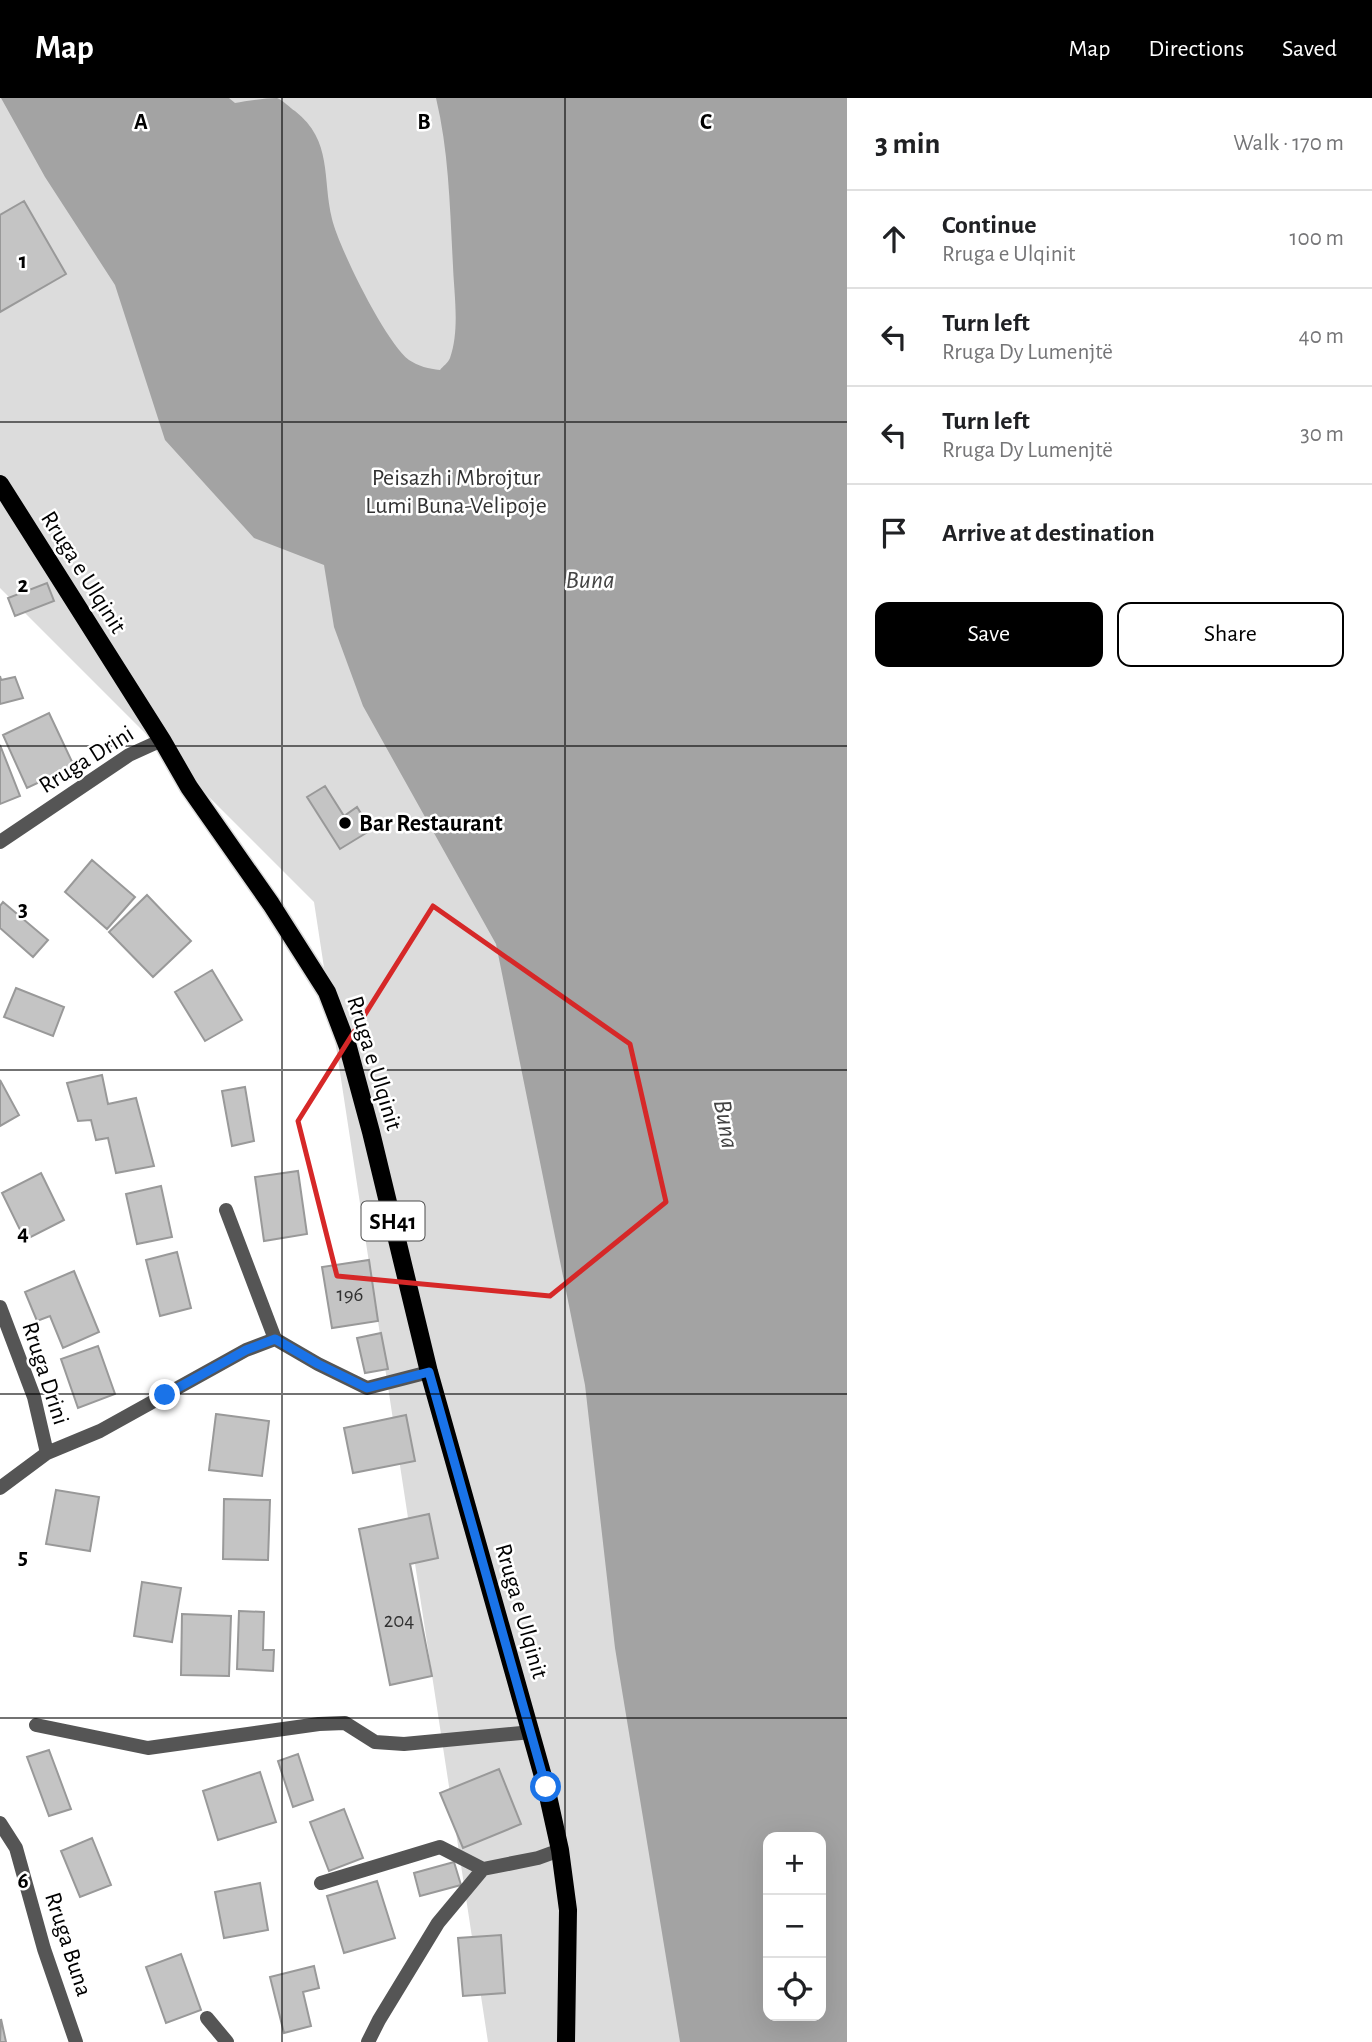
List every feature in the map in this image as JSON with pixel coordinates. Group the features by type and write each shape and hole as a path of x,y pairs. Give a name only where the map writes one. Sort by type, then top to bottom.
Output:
{"main road":[{"name":"Rruga e Ulqinit","path":"0,484 189,787 271,904 327,992 348,1047 429,1372 532,1732 560,1850 568,1910 566,2042"}],"street":[{"name":"Rruga Drini","path":"0,842 129,755 162,740"},
{"path":"226,1210 275,1339 367,1388 429,1372"},
{"name":"Rruga Drini","path":"0,1307 34,1397 47,1453"},
{"path":"0,1488 47,1453 100,1431 246,1350 275,1339"},
{"path":"36,1725 148,1748 319,1724 345,1723 374,1742 404,1744 532,1732"},
{"name":"Rruga Buna","path":"0,1823 16,1848 44,1949 76,2042"},
{"path":"321,1883 440,1847 483,1869 538,1858 560,1850"},
{"path":"368,2042 438,1923 483,1869"},
{"path":"207,2018 227,2042"}],"highlighted area":[{"path":"433,906 630,1044 666,1202 550,1296 337,1276 298,1121"}],"green space":[{"name":"Buna","path":"0,98 847,98 847,2042 488,2042 314,902 0,588"}],"water":[{"name":"Buna","path":"1,98 229,98 235,103 279,99 307,123 321,148 336,233 376,316 409,360 440,370 449,360 453,347 456,312 448,181 436,98 847,98 847,2042 680,2042 615,1648 585,1385 496,944 363,706 334,627 324,565 254,538 165,440 115,285 45,177"}],"building":[{"path":"24,201 66,274 0,312 0,215"},
{"path":"47,583 54,601 15,616 8,598"},
{"path":"0,676 1,680 15,677 23,698 0,704"},
{"path":"49,713 74,766 27,788 3,735"},
{"path":"0,745 20,796 0,804"},
{"name":"Bar Restaurant","path":"325,786 344,816 357,807 371,830 340,849 307,797"},
{"path":"92,860 135,897 107,929 65,892"},
{"path":"147,895 191,941 153,977 109,932"},
{"path":"3,902 48,940 33,957 0,928 0,906"},
{"path":"212,970 242,1020 205,1041 175,992"},
{"path":"16,988 64,1007 53,1036 4,1017"},
{"path":"102,1075 108,1104 136,1098 154,1166 116,1173 108,1138 96,1140 91,1120 78,1121 67,1083"},
{"path":"0,1080 19,1115 0,1126"},
{"path":"245,1087 254,1141 232,1146 222,1091"},
{"path":"298,1171 307,1234 264,1241 255,1177"},
{"path":"41,1173 64,1220 25,1240 2,1193"},
{"path":"161,1186 172,1237 137,1244 126,1194"},
{"path":"177,1252 191,1308 160,1316 146,1260"},
{"path":"369,1260 378,1321 332,1328 322,1267"},
{"path":"74,1271 99,1332 63,1348 50,1316 37,1321 25,1292"},
{"path":"381,1333 388,1369 365,1373 357,1338"},
{"path":"98,1346 115,1394 78,1408 61,1359"},
{"path":"216,1414 269,1421 262,1476 209,1470"},
{"path":"406,1415 415,1461 353,1473 344,1428"},
{"path":"56,1490 99,1497 90,1551 46,1544"},
{"path":"224,1499 270,1500 268,1560 223,1559"},
{"path":"429,1514 438,1558 410,1564 432,1676 390,1685 359,1529"},
{"path":"142,1582 181,1588 172,1642 134,1636"},
{"path":"239,1611 264,1612 263,1650 274,1650 273,1671 237,1669"},
{"path":"182,1614 231,1616 229,1676 181,1675"},
{"path":"49,1750 71,1809 49,1816 27,1757"},
{"path":"298,1754 313,1800 293,1807 278,1761"},
{"path":"499,1769 521,1824 463,1848 440,1793"},
{"path":"260,1772 276,1822 218,1840 203,1791"},
{"path":"344,1809 363,1858 329,1871 310,1822"},
{"path":"92,1838 111,1885 80,1897 61,1851"},
{"path":"454,1862 461,1885 420,1896 414,1873"},
{"path":"377,1881 395,1938 344,1953 327,1896"},
{"path":"260,1883 268,1930 224,1938 215,1892"},
{"path":"501,1935 505,1993 463,1996 458,1938"},
{"path":"181,1954 201,2010 166,2023 146,1967"},
{"path":"314,1966 319,1988 303,1992 311,2026 284,2033 270,1977"},
{"path":"1,2019 6,2042 0,2042"}],"place":[{"name":"Bar Restaurant","path":"345,823"}],"route":[{"path":"165,1395 246,1350 275,1339 367,1388 429,1372 546,1787"}],"park label":[{"name":"Peisazh i Mbrojtur Lumi Buna-Velipoje","path":"456,491"}]}
